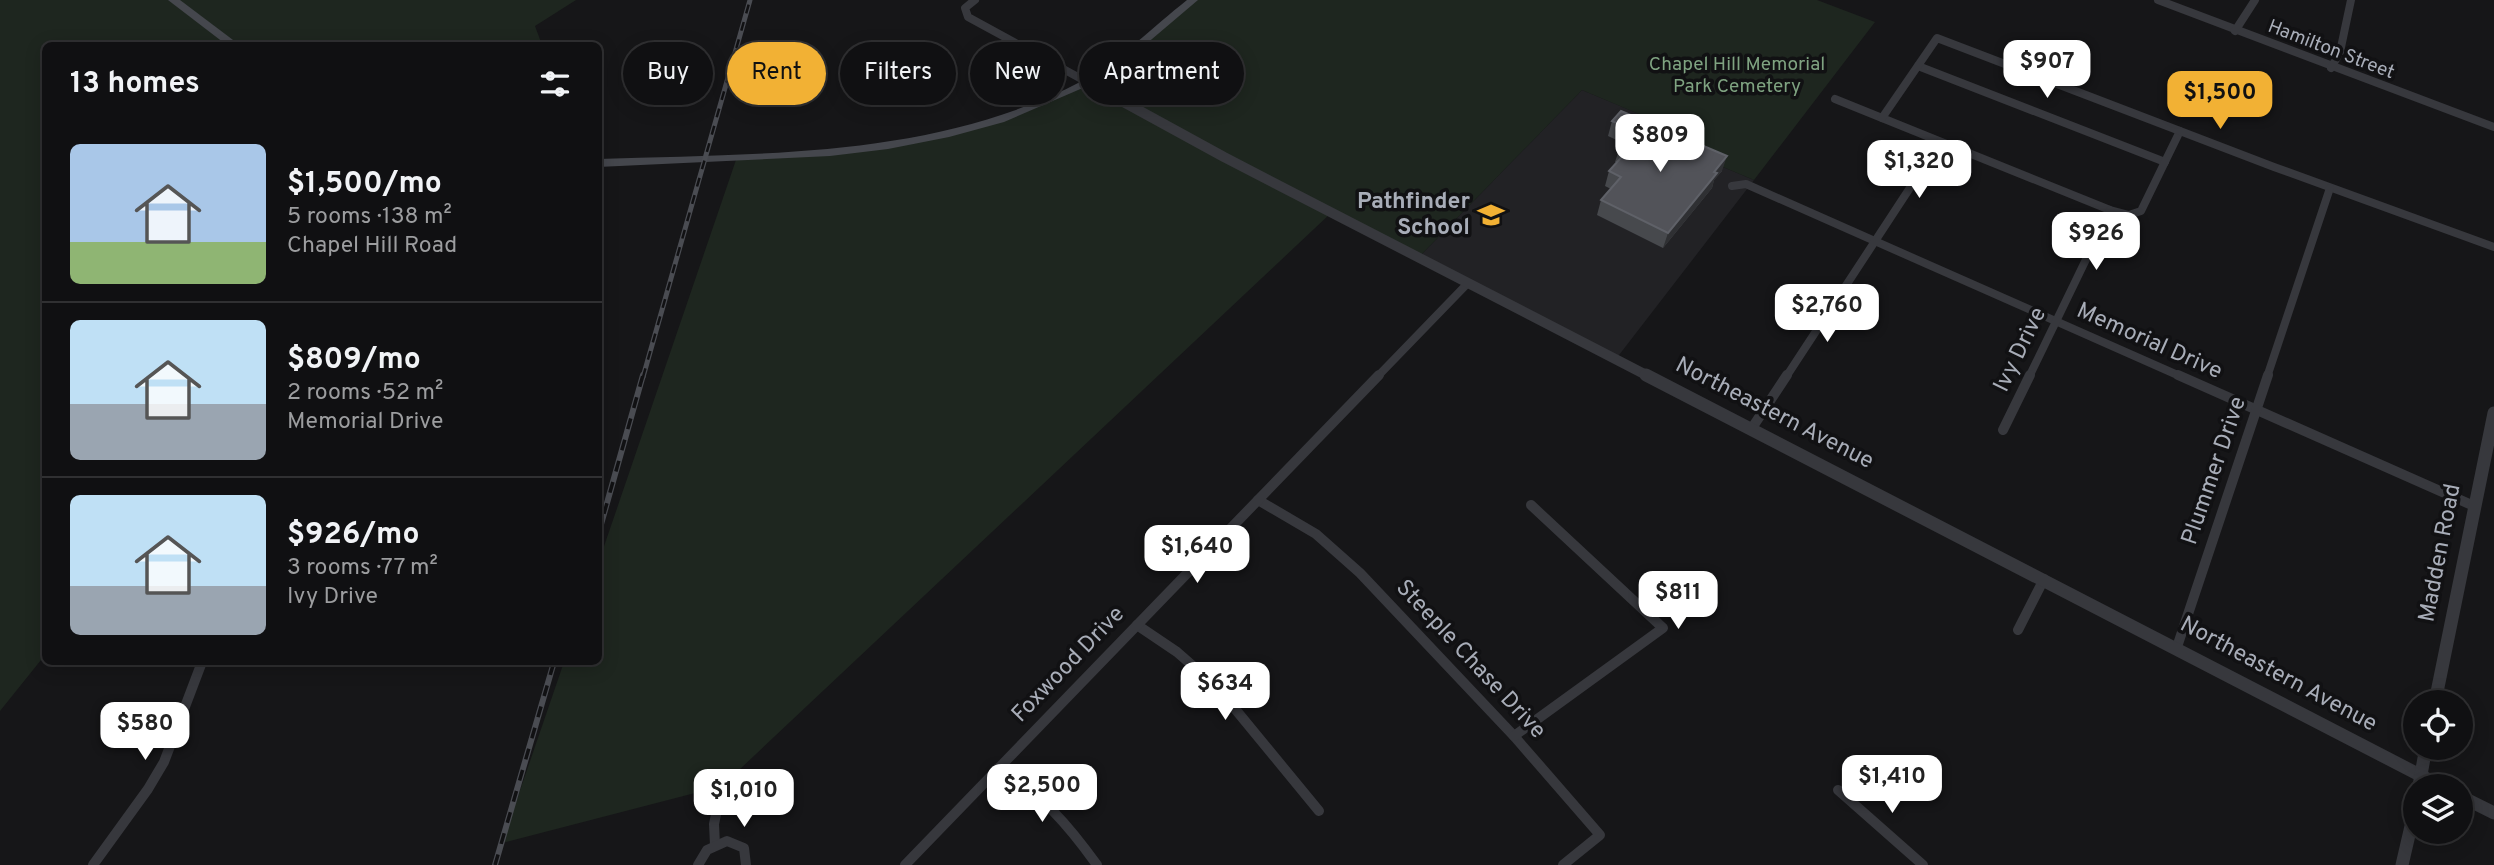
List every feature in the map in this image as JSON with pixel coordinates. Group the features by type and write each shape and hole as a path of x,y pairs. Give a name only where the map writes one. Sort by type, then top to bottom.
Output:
{"main road":[{"path":"173,0 231,42"},
{"path":"1139,42 1193,0"},
{"path":"602,163 834,153 907,144 989,124 1079,85"}],"street":[{"path":"975,0 965,8 968,17 1079,78"},
{"name":"Hamilton Street","path":"2158,0 2331,68 2494,127"},
{"path":"2235,31 2255,0"},
{"path":"2331,68 2340,57 2344,46 2351,0"},
{"path":"1882,118 1937,38 2330,188 2494,247"},
{"path":"1918,66 2165,162"},
{"path":"1835,99 2110,210 2129,215 2141,211 2180,131"},
{"name":"Northeastern Avenue","path":"1128,105 1224,158 1467,284 2176,647 2409,774"},
{"path":"1752,428 1940,142"},
{"name":"Memorial Drive","path":"1732,186 1746,184 2474,506"},
{"name":"Plummer Drive","path":"2176,647 2330,188"},
{"name":"Ivy Drive","path":"2003,430 2110,210"},
{"name":"Foxwood Drive","path":"905,865 1467,284"},
{"name":"Madden Road","path":"2437,690 2494,413"},
{"name":"Steeple Chase Drive","path":"1258,500 1316,534 1339,553 1514,736 1600,835 1563,865"},
{"path":"1514,736 1663,628 1531,505"},
{"path":"2018,630 2044,579"},
{"path":"1137,625 1177,652 1217,687 1318,811"},
{"path":"93,865 148,789 164,762 201,665"},
{"path":"998,768 1030,790 1059,818 1097,865"},
{"path":"715,845 714,824 722,786"},
{"path":"1838,790 1923,865"},
{"path":"2473,802 2494,813"},
{"path":"698,865 707,850 715,845 734,842 744,848 747,865"},
{"path":"2402,865 2407,844"}],"shaded area":[{"path":"1582,90 1692,136 1680,149 1754,180 1616,359 1418,258"}],"green space":[{"path":"0,0 576,0 535,26 541,42 42,42 42,659 0,711"},
{"name":"Chapel Hill Memorial Park Cemetery","path":"1193,0 1817,0 1875,22 1754,180 1680,149 1691,136 1582,90 1418,258 1331,213 722,786 502,843 563,665 602,665 602,552 737,157 834,153 989,123 1032,105 1065,105 1065,91 1079,85 1079,105 1244,105 1244,42 1139,42"}],"building":[{"path":"1621,111 1727,156 1714,172 1717,173 1668,233 1601,200 1621,177 1609,171 1628,150 1620,147 1634,130 1612,121"}],"railway":[{"path":"643,377 750,0"},
{"path":"602,521 643,375"},
{"path":"495,865 553,665"}],"place":[{"name":"Pathfinder School","path":"1491,215"}]}
